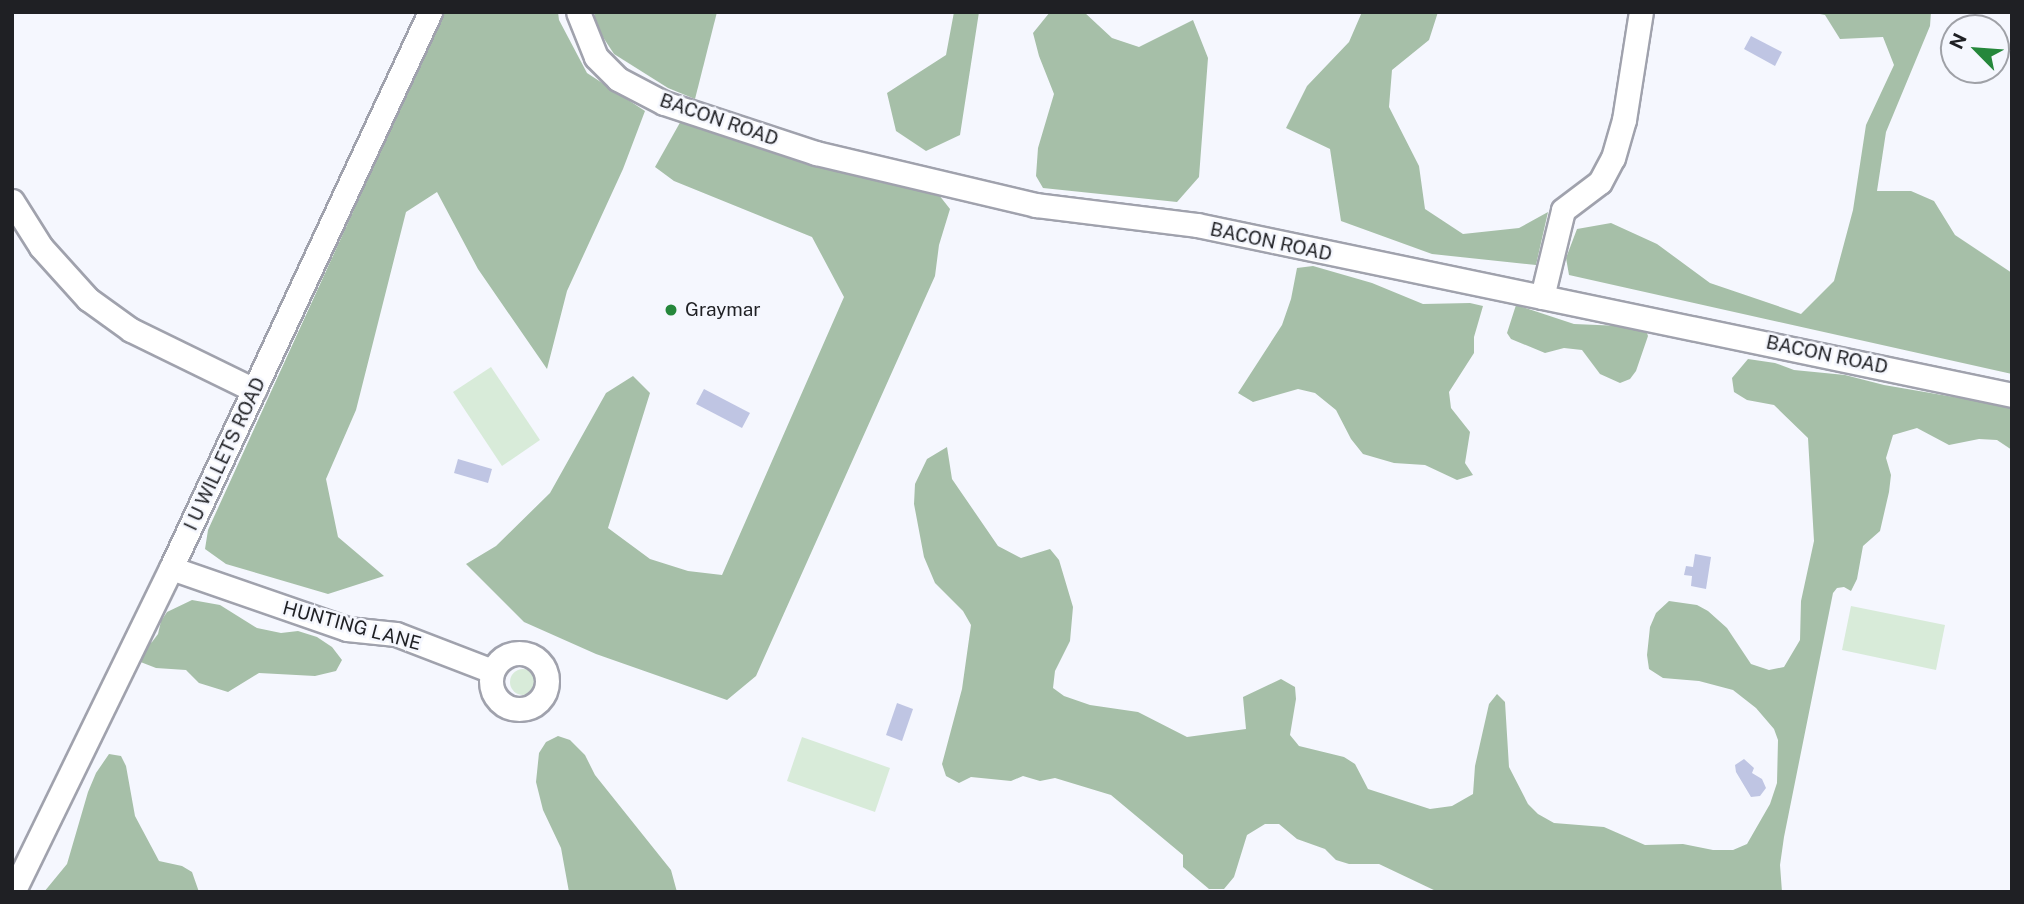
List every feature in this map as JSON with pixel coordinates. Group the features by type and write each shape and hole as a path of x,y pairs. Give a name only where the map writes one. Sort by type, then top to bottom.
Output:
{"street":[{"name":"I U WILLETS ROAD","path":"13,892 171,568 430,12"},
{"name":"BACON ROAD","path":"578,12 596,57 618,79 664,103 816,153 1036,205 1196,225 2012,395"},
{"path":"1542,297 1563,210 1600,181 1613,158 1624,120 1641,12"},
{"path":"12,201 41,247 88,299 131,330 254,390"},
{"name":"HUNTING LANE","path":"171,568 347,629 396,634 492,671"}],"green space":[{"path":"444,12 558,12 559,20 587,73 645,111 623,169 567,291 547,369 478,269 437,192 406,212 356,410 326,479 338,537 384,576 328,594 226,564 205,549 208,530"},
{"path":"594,12 717,12 695,99 668,88 614,54 597,28"},
{"path":"954,12 979,12 960,135 926,151 896,131 887,93 946,55"},
{"path":"1050,12 1084,12 1112,38 1139,47 1193,20 1208,58 1199,177 1177,202 1043,188 1036,176 1038,148 1054,94 1033,33"},
{"path":"1362,12 1438,12 1429,40 1392,70 1389,107 1419,166 1425,209 1463,234 1519,228 1548,212 1536,265 1432,254 1341,221 1330,149 1286,128 1307,86 1349,42"},
{"path":"1810,12 1931,12 1930,26 1886,132 1877,191 1911,191 1934,201 1955,235 2012,273 2012,374 1569,275 1566,258 1577,229 1611,223 1657,244 1710,283 1801,314 1834,281 1853,210 1866,125 1894,65 1883,37 1840,39 1825,15"},
{"path":"682,119 879,182 939,195 950,209 939,245 935,276 756,676 727,700 596,654 524,622 466,564 496,546 550,493 606,393 633,376 650,393 608,528 650,559 688,571 722,575 844,297 812,237 674,181 655,167"},
{"path":"1313,266 1372,283 1423,304 1470,303 1483,306 1474,337 1474,353 1449,392 1451,408 1470,432 1465,463 1473,475 1457,480 1425,465 1394,463 1363,454 1351,439 1336,410 1315,393 1298,389 1253,402 1238,393 1282,325 1297,268"},
{"path":"1516,305 1574,324 1645,327 1648,336 1636,371 1630,379 1620,383 1600,374 1582,350 1564,348 1545,353 1511,339 1507,333"},
{"path":"1748,359 1775,363 1794,370 1845,375 1884,385 2012,407 2012,450 1997,440 1979,439 1949,445 1917,428 1893,435 1886,458 1891,475 1880,531 1863,546 1857,579 1851,591 1844,587 1837,588 1833,593 1784,837 1780,865 1782,892 1438,892 1379,864 1349,864 1336,860 1325,849 1297,839 1279,824 1265,824 1247,835 1234,877 1224,889 1209,889 1183,867 1183,855 1111,795 1055,778 1040,781 1023,776 1011,781 971,777 959,783 946,776 942,764 962,689 971,625 963,611 935,583 924,557 914,504 915,484 927,459 947,447 952,479 998,546 1021,558 1050,549 1059,560 1073,607 1070,641 1055,671 1053,688 1064,696 1090,705 1138,712 1187,737 1246,729 1243,697 1281,679 1295,687 1296,699 1290,735 1299,746 1344,757 1355,764 1368,789 1430,809 1452,806 1473,794 1475,766 1489,704 1497,694 1505,702 1509,767 1528,804 1538,814 1554,823 1604,827 1645,845 1683,844 1713,850 1733,850 1747,844 1770,804 1777,783 1778,740 1774,729 1756,708 1733,690 1699,681 1663,678 1649,669 1647,655 1650,627 1656,613 1669,601 1697,605 1708,611 1727,628 1751,664 1769,670 1784,667 1800,640 1801,601 1814,541 1808,438 1774,405 1747,400 1734,392 1732,378"},
{"path":"491,367 540,440 502,466 453,392"},
{"path":"192,600 220,605 257,628 281,633 298,631 317,637 332,647 342,660 336,671 315,676 259,673 228,692 199,683 186,670 156,668 138,661 144,646 152,642 158,634 161,621 167,612"},
{"path":"1851,606 1945,625 1936,670 1842,650"},
{"path":"523,669 532,673 536,682 532,691 523,695 514,691 510,682 514,673"},
{"path":"558,736 570,740 585,755 595,775 671,870 677,892 569,892 561,848 543,810 536,782 539,753 546,742"},
{"path":"802,737 890,768 875,812 787,781"},
{"path":"109,754 121,756 126,766 135,816 159,861 182,866 192,872 199,892 44,892 67,864 88,792 96,773"}],"water":[{"path":"1751,36 1782,52 1775,66 1744,49"},
{"path":"704,389 750,413 742,428 696,404"},
{"path":"458,459 492,469 488,483 454,473"},
{"path":"1695,554 1711,557 1706,589 1691,586 1692,576 1684,575 1686,566 1693,567"},
{"path":"897,703 913,709 902,741 886,735"},
{"path":"1744,759 1754,768 1752,773 1762,779 1766,788 1760,796 1751,797 1736,772 1735,765"}],"place":[{"name":"Graymar","path":"671,310"}]}
